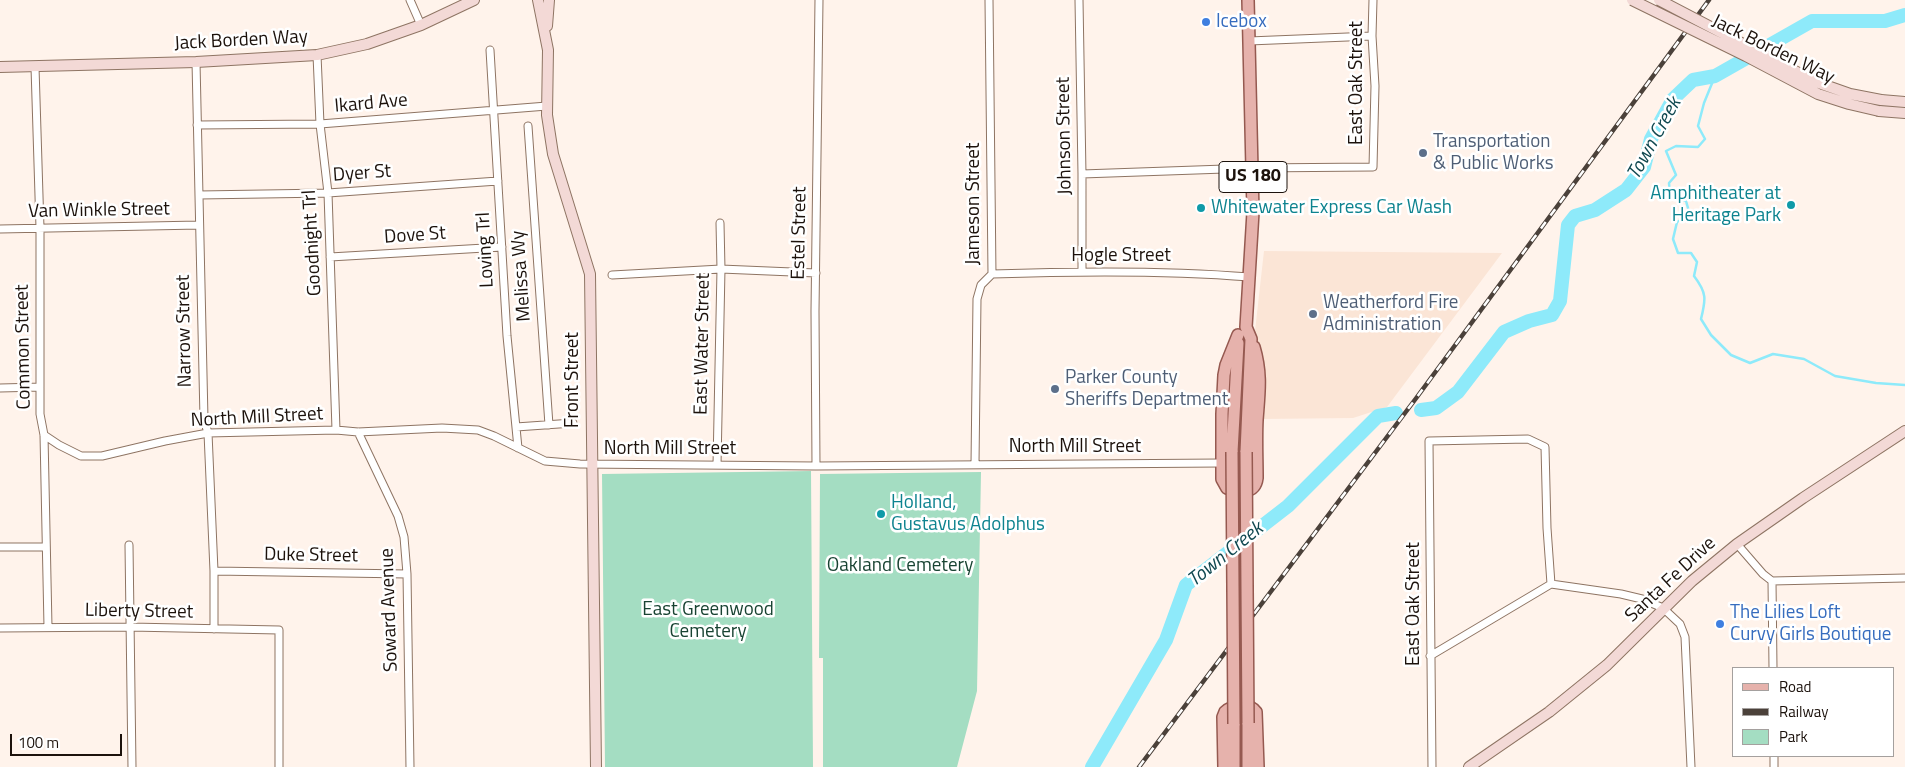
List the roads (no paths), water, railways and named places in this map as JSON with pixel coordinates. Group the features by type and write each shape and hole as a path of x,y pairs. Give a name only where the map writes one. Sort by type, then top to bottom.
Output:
{"main road":[{"name":"US 180","path":"1234,767 1232,452 1242,331 1250,277 1253,220 1248,0"},
{"name":"US 180","path":"1242,331 1251,339 1246,452 1248,767"},
{"path":"1242,331 1226,365 1224,375 1222,480 1226,488 1248,491 1256,485 1257,478 1257,422 1260,385 1259,365 1251,339"},
{"path":"1224,767 1224,712 1233,707 1249,707 1253,708 1256,712 1258,767"}],"street":[{"path":"410,0 421,25"},
{"name":"Jack Borden Way","path":"0,67 196,62 316,54 367,44 421,25 474,0"},
{"name":"Front Street","path":"538,0 548,50 547,106 553,154 590,274 596,767"},
{"path":"545,31 548,20 549,0"},
{"name":"Estel Street","path":"816,466 819,0"},
{"name":"Jameson Street","path":"975,464 977,299 981,285 992,274 989,0"},
{"name":"Johnson Street","path":"1079,0 1082,271"},
{"name":"East Oak Street","path":"1253,168 1373,167 1375,86 1372,36 1373,0"},
{"name":"Jack Borden Way","path":"1632,0 1818,94 1849,104 1880,106 1905,102"},
{"name":"Jack Borden Way","path":"1659,0 1816,82 1905,114"},
{"path":"1249,41 1372,36"},
{"name":"Loving Trl","path":"490,50 502,246 518,448"},
{"name":"Goodnight Trl","path":"316,54 320,124 328,193 336,430"},
{"name":"Narrow Street","path":"196,62 204,419 208,432 214,571 214,629"},
{"name":"Common Street","path":"35,67 40,228 40,414 44,435 48,627"},
{"name":"Ikard Ave","path":"197,125 320,124 547,106"},
{"name":"Melissa Wy","path":"528,126 549,425"},
{"path":"1082,174 1253,168"},
{"name":"Dyer St","path":"199,195 328,193 498,181"},
{"name":"East Water Street","path":"717,465 721,269 720,223"},
{"name":"Van Winkle Street","path":"0,229 199,225"},
{"name":"Dove St","path":"330,257 502,246"},
{"path":"612,275 721,269 816,273"},
{"name":"Hogle Street","path":"992,274 1082,271 1189,272 1250,277"},
{"path":"0,388 40,387"},
{"path":"516,427 573,423"},
{"name":"North Mill Street","path":"44,435 59,446 81,456 102,456 164,440 208,432 336,430 358,432 442,428 478,430 545,461 591,465 816,466 1222,463"},
{"name":"Santa Fe Drive","path":"1469,767 1572,694 1608,665 1663,608 1737,544 1905,431"},
{"name":"Soward Avenue","path":"358,432 398,516 404,537 407,574 410,767"},
{"name":"East Oak Street","path":"1432,767 1430,441 1528,438 1545,447 1547,528 1551,584"},
{"path":"1737,544 1763,574 1772,581 1905,578"},
{"path":"128,545 132,767"},
{"path":"0,547 46,547"},
{"name":"Duke Street","path":"214,571 407,574"},
{"path":"1772,581 1773,667"},
{"path":"1430,656 1551,584 1621,594 1642,599 1663,608 1680,624 1686,638 1691,767"},
{"name":"Liberty Street","path":"0,628 130,627 278,630 279,767"}],"waterway":[{"name":"Town Creek","path":"1421,410 1436,408 1458,392 1504,332 1529,321 1552,315 1560,301 1568,225 1575,216 1595,210 1626,190 1644,167 1651,139 1673,99 1693,80 1715,76 1812,21 1885,21 1905,15"},
{"path":"1715,76 1704,103 1698,126 1705,139 1698,147 1676,146 1666,151 1676,175 1669,183 1670,195 1686,201 1690,215 1677,222 1673,239 1678,253 1691,253 1697,262 1694,276 1704,296 1701,319 1711,335 1731,355 1750,363 1773,354 1804,359 1835,376 1876,383 1905,385"},
{"name":"Town Creek","path":"1092,767 1166,640 1186,585 1288,506 1378,416 1396,413"}],"railway":[{"path":"1139,767 1417,397 1709,0"}],"place":[{"name":"Icebox","path":"1206,22"},
{"name":"Transportation & Public Works","path":"1423,153"},
{"name":"Amphitheater at Heritage Park","path":"1791,205"},
{"name":"Whitewater Express Car Wash","path":"1201,208"},
{"name":"Weatherford Fire Administration","path":"1313,314"},
{"name":"Parker County Sheriffs Department","path":"1055,389"},
{"name":"Holland, Gustavus Adolphus","path":"881,514"},
{"name":"The Lilies Loft Curvy Girls Boutique","path":"1720,624"}],"park label":[{"name":"Oakland Cemetery","path":"900,566"},
{"name":"East Greenwood Cemetery","path":"708,621"}]}
